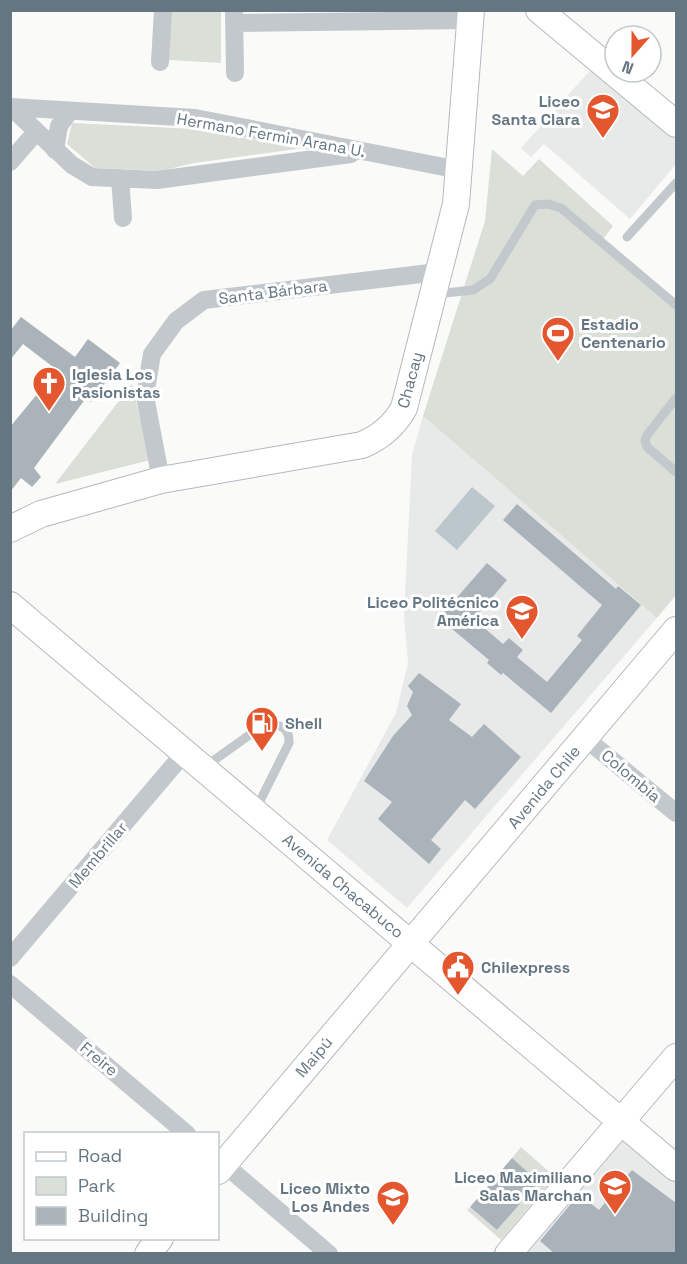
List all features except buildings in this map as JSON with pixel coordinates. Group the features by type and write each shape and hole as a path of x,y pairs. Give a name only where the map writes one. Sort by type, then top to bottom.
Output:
{"main road":[{"path":"539,10 676,124"},
{"name":"Chacay","path":"10,529 28,519 55,509 161,480 352,447 380,436 394,423 404,408 456,204 471,15"},
{"name":"Avenida Chacabuco","path":"10,605 676,1168"},
{"name":"Avenida Chile","path":"411,943 676,630"},
{"name":"Maipú","path":"220,1165 411,943"},
{"path":"508,1254 676,1057"},
{"path":"148,1254 159,1240"}],"street":[{"path":"160,62 163,10"},
{"path":"235,73 234,17 471,15"},
{"path":"11,107 72,165 92,177 157,180 368,152"},
{"name":"Hermano Fermin Arana U.","path":"11,107 195,118 459,171"},
{"path":"55,150 59,126 70,111"},
{"path":"10,162 36,132"},
{"path":"120,178 123,218"},
{"name":"Santa Bárbara","path":"161,480 145,396 152,354 176,321 204,300 435,283"},
{"name":"Colombia","path":"585,738 676,813"},
{"name":"Membrillar","path":"10,958 194,760"},
{"name":"Freire","path":"10,984 185,1132"},
{"path":"220,1165 329,1254"}],"lane":[{"path":"627,237 676,183"},
{"path":"435,283 473,290 490,279 535,205 548,204 561,208 676,305"},
{"path":"676,398 647,435 645,441 647,447 676,472"},
{"path":"194,760 266,723 276,723 285,728 290,735 289,743 254,811"}],"shaded area":[{"name":"Liceo Santa Clara","path":"594,66 603,73 603,84 616,84 676,134 676,164 630,219 544,144 531,157 521,148"},
{"name":"Liceo Politécnico América","path":"423,416 657,618 407,908 327,840 396,713 408,663 404,615 412,455"},
{"path":"472,487 495,506 457,550 435,531"},
{"name":"Liceo Maximiliano Salas Marchan","path":"624,1132 676,1176 676,1253 520,1254"}],"green space":[{"path":"171,11 221,11 221,63 169,60"},
{"path":"72,123 195,129 304,148 194,163 161,171 95,168 67,144"},
{"name":"Estadio Centenario","path":"492,149 523,176 539,159 613,226 601,242 676,307 676,595 657,618 423,416 485,221"},
{"path":"132,384 150,460 55,484"},
{"path":"521,1147 555,1177 501,1240 467,1210 470,1207 497,1230 539,1182 512,1158"}],"place":[{"name":"Liceo Santa Clara","path":"603,139"},
{"name":"Estadio Centenario","path":"558,362"},
{"name":"Iglesia Los Pasionistas","path":"49,412"},
{"name":"Liceo Politécnico América","path":"522,640"},
{"name":"Shell","path":"262,752"},
{"name":"Chilexpress","path":"458,996"},
{"name":"Liceo Maximiliano Salas Marchan","path":"615,1215"},
{"name":"Liceo Mixto Los Andes","path":"393,1226"}]}
